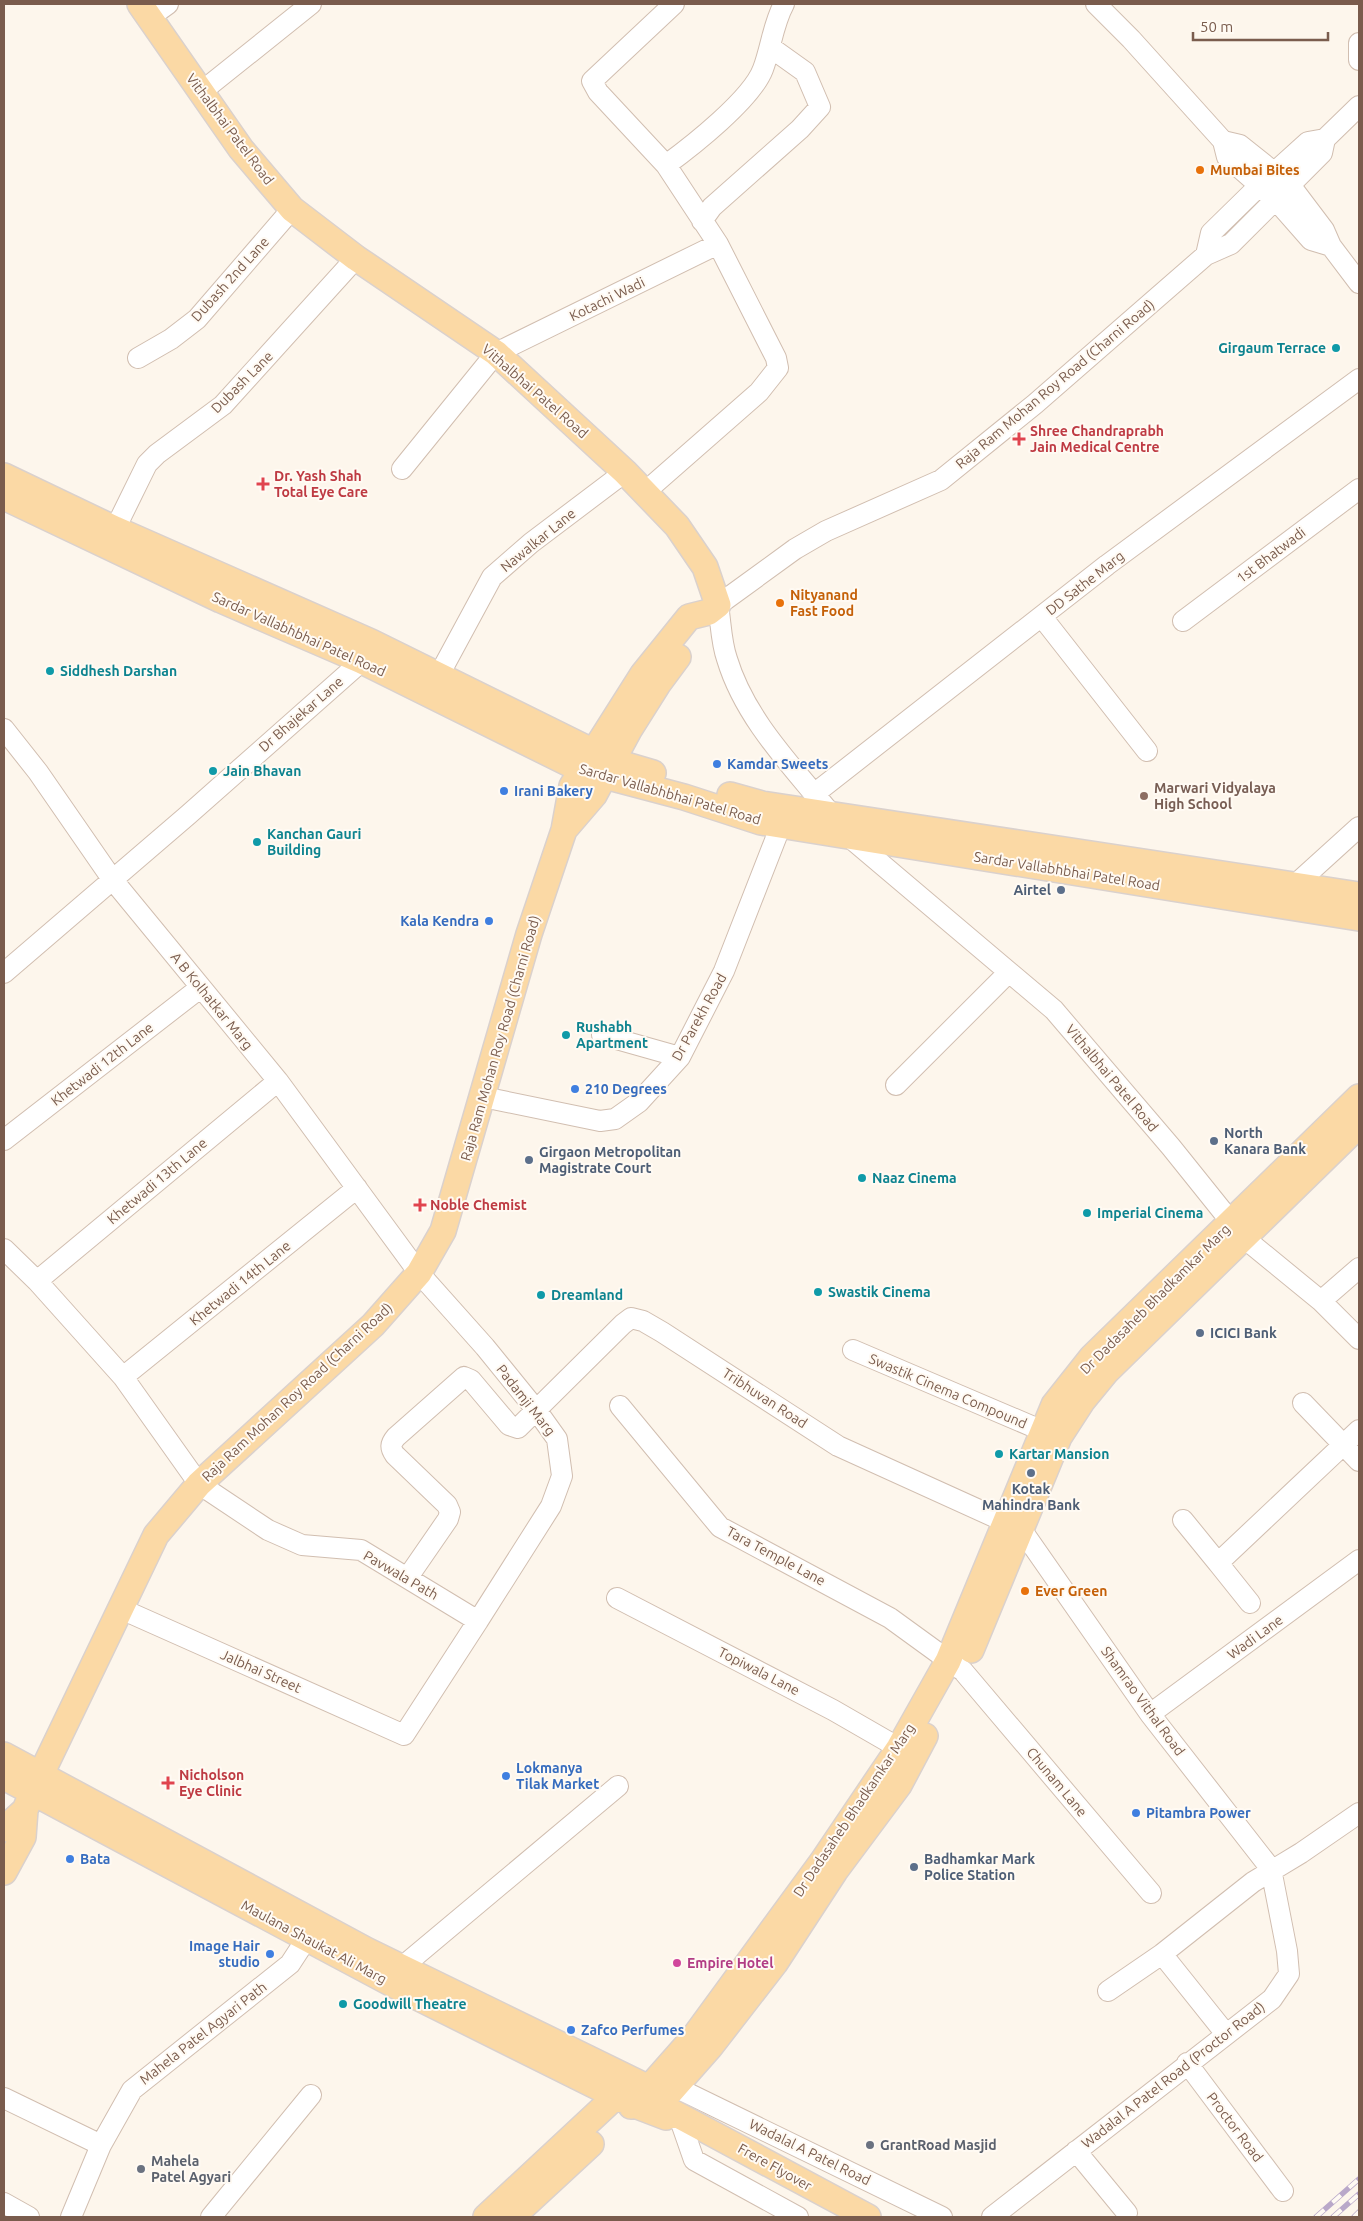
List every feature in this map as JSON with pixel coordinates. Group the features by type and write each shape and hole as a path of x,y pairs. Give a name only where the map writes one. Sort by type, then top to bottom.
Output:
{"main road":[{"name":"Vithalbhai Patel Road","path":"153,8 201,92 241,149 292,209 356,258 496,353 625,472 677,526 705,567 713,608"},
{"name":"Sardar Vallabhbhai Patel Road","path":"4,476 597,765 684,797 761,822 1359,918"},
{"name":"Sardar Vallabhbhai Patel Road","path":"4,497 221,600 366,652 439,675 597,765 762,804 1359,894"},
{"name":"Raja Ram Mohan Roy Road (Charni Road)","path":"33,1793 119,1608 156,1535 199,1484 373,1325 419,1273 443,1231 529,934 564,830 572,786 597,765 651,679 700,628 713,608"},
{"name":"Dr Dadasaheb Bhadkamkar Marg","path":"512,2217 659,2102 775,1963 834,1871 899,1785 955,1666 1013,1526 1059,1437 1106,1372 1359,1097"},
{"name":"Dr Dadasaheb Bhadkamkar Marg","path":"1013,1526 1043,1431 1054,1405 1092,1357 1359,1125"},
{"name":"Dr Dadasaheb Bhadkamkar Marg","path":"486,2217 659,2102 694,2037 822,1862 955,1666"},
{"name":"Maulana Shaukat Ali Marg","path":"4,1755 33,1793 402,1968 659,2102"},
{"name":"Maulana Shaukat Ali Marg","path":"4,1777 413,1995 659,2102"},
{"path":"4,1829 33,1793"},
{"path":"4,1872 23,1837 33,1793"},
{"name":"Frere Flyover","path":"659,2102 868,2217"}],"street":[{"path":"201,92 311,4"},
{"path":"644,492 759,392 778,368 776,358 718,244 666,165 598,92 592,81 674,4"},
{"path":"666,165 687,150 743,98 763,71 784,4"},
{"path":"1096,4 1131,39 1223,141 1227,158 1258,187 1275,199 1311,240 1331,246"},
{"path":"1359,43 1359,60"},
{"path":"702,221 712,207 800,130 820,107 805,72 770,47"},
{"name":"Raja Ram Mohan Roy Road (Charni Road)","path":"713,608 795,549 826,531 941,480 1035,404 1206,255 1231,244 1322,153 1325,138 1359,106"},
{"path":"1206,255 1211,233 1308,142 1325,138"},
{"path":"1223,141 1240,145 1290,185 1324,230 1331,246 1359,283"},
{"name":"Dubash 2nd Lane","path":"138,358 171,339 197,318 292,209"},
{"name":"Kotachi Wadi","path":"496,353 718,244"},
{"name":"Dubash Lane","path":"115,529 148,464 157,454 223,405 356,258"},
{"path":"402,469 496,353"},
{"name":"DD Sathe Marg","path":"814,794 1107,565 1359,379"},
{"name":"Nawalkar Lane","path":"439,675 492,577 531,543 625,472"},
{"name":"1st Bhatwadi","path":"1183,621 1359,489"},
{"name":"Vithalbhai Patel Road","path":"713,608 726,658 740,692 764,733 831,814"},
{"path":"1042,617 1147,751"},
{"name":"Dr Bhajekar Lane","path":"4,973 188,816 366,652"},
{"name":"A B Kolhatkar Marg","path":"4,729 38,772 112,879 278,1081 419,1273"},
{"name":"Dr Parekh Road","path":"483,1097 600,1121 615,1119 639,1102 680,1057 724,971 781,825"},
{"path":"1294,885 1359,827"},
{"name":"Vithalbhai Patel Road","path":"847,835 1054,1010 1172,1147 1238,1230 1321,1301 1359,1340"},
{"path":"896,1085 1009,972"},
{"name":"Khetwadi 12th Lane","path":"4,1140 200,988"},
{"path":"602,1035 680,1057"},
{"name":"Khetwadi 13th Lane","path":"37,1281 278,1081"},
{"name":"Khetwadi 14th Lane","path":"123,1377 356,1188"},
{"path":"4,1249 37,1281 123,1377 199,1484"},
{"path":"1321,1301 1359,1268"},
{"name":"Padamji Marg","path":"419,1273 537,1411 557,1439 562,1476 551,1506 478,1621"},
{"name":"Tribhuvan Road","path":"537,1411 631,1318 643,1321 838,1446 1013,1526"},
{"name":"Swastik Cinema Compound","path":"853,1350 1043,1431"},
{"path":"408,1577 448,1519 450,1512 447,1505 395,1455 391,1449 392,1442 464,1377 471,1380 513,1427 518,1428 537,1411"},
{"path":"1304,1402 1359,1460"},
{"name":"Tara Temple Lane","path":"620,1406 720,1527 890,1618 955,1666"},
{"path":"1218,1563 1359,1430"},
{"name":"Pavwala Path","path":"199,1484 268,1530 302,1545 361,1550 478,1621"},
{"path":"1183,1520 1250,1602"},
{"name":"Shamrao Vithal Road","path":"1013,1526 1150,1714 1271,1870"},
{"name":"Wadi Lane","path":"1150,1714 1359,1560"},
{"name":"Topiwala Lane","path":"617,1598 833,1710 899,1748"},
{"name":"Jalbhai Street","path":"119,1608 404,1735 478,1621"},
{"name":"Chunam Lane","path":"955,1666 1151,1893"},
{"path":"402,1968 618,1786"},
{"path":"1108,1991 1162,1954 1271,1870 1301,1853 1359,1813"},
{"name":"Wadalal A Patel Road (Proctor Road)","path":"992,2217 1272,1998 1289,1974 1287,1951 1271,1870"},
{"name":"Mahela Patel Agyari Path","path":"71,2217 101,2145 123,2102 132,2090 290,1964 307,1938"},
{"path":"1162,1954 1226,2034"},
{"name":"Proctor Road","path":"1187,2063 1282,2191"},
{"path":"212,2217 311,2095"},
{"path":"4,2098 101,2145"},
{"path":"659,2102 694,2160 798,2217"},
{"name":"Wadalal A Patel Road","path":"659,2102 942,2217"},
{"path":"1076,2151 1127,2213"},
{"path":"4,2203 29,2217"}],"railway":[{"path":"1316,2217 1359,2179"},
{"path":"1333,2217 1359,2194"},
{"path":"1354,2217 1359,2212"}],"place":[{"name":"Mumbai Bites","path":"1200,170"},
{"name":"Girgaum Terrace","path":"1336,348"},
{"name":"Shree Chandraprabh Jain Medical Centre","path":"1019,439"},
{"name":"Dr. Yash Shah Total Eye Care","path":"263,484"},
{"name":"Nityanand Fast Food","path":"780,603"},
{"name":"Siddhesh Darshan","path":"50,671"},
{"name":"Kamdar Sweets","path":"717,764"},
{"name":"Jain Bhavan","path":"213,771"},
{"name":"Irani Bakery","path":"504,791"},
{"name":"Marwari Vidyalaya High School","path":"1144,796"},
{"name":"Kanchan Gauri Building","path":"257,842"},
{"name":"Airtel","path":"1061,890"},
{"name":"Kala Kendra","path":"489,921"},
{"name":"Rushabh Apartment","path":"566,1035"},
{"name":"210 Degrees","path":"575,1089"},
{"name":"North Kanara Bank","path":"1214,1141"},
{"name":"Girgaon Metropolitan Magistrate Court","path":"529,1160"},
{"name":"Naaz Cinema","path":"862,1178"},
{"name":"Noble Chemist","path":"420,1205"},
{"name":"Imperial Cinema","path":"1087,1213"},
{"name":"Swastik Cinema","path":"818,1292"},
{"name":"Dreamland","path":"541,1295"},
{"name":"ICICI Bank","path":"1200,1333"},
{"name":"Kartar Mansion","path":"999,1454"},
{"name":"Kotak Mahindra Bank","path":"1031,1473"},
{"name":"Ever Green","path":"1025,1591"},
{"name":"Lokmanya Tilak Market","path":"506,1776"},
{"name":"Nicholson Eye Clinic","path":"168,1783"},
{"name":"Pitambra Power","path":"1136,1813"},
{"name":"Bata","path":"70,1859"},
{"name":"Badhamkar Mark Police Station","path":"914,1867"},
{"name":"Image Hair studio","path":"270,1954"},
{"name":"Empire Hotel","path":"677,1963"},
{"name":"Goodwill Theatre","path":"343,2004"},
{"name":"Zafco Perfumes","path":"571,2030"},
{"name":"GrantRoad Masjid","path":"870,2145"},
{"name":"Mahela Patel Agyari","path":"141,2169"}]}
